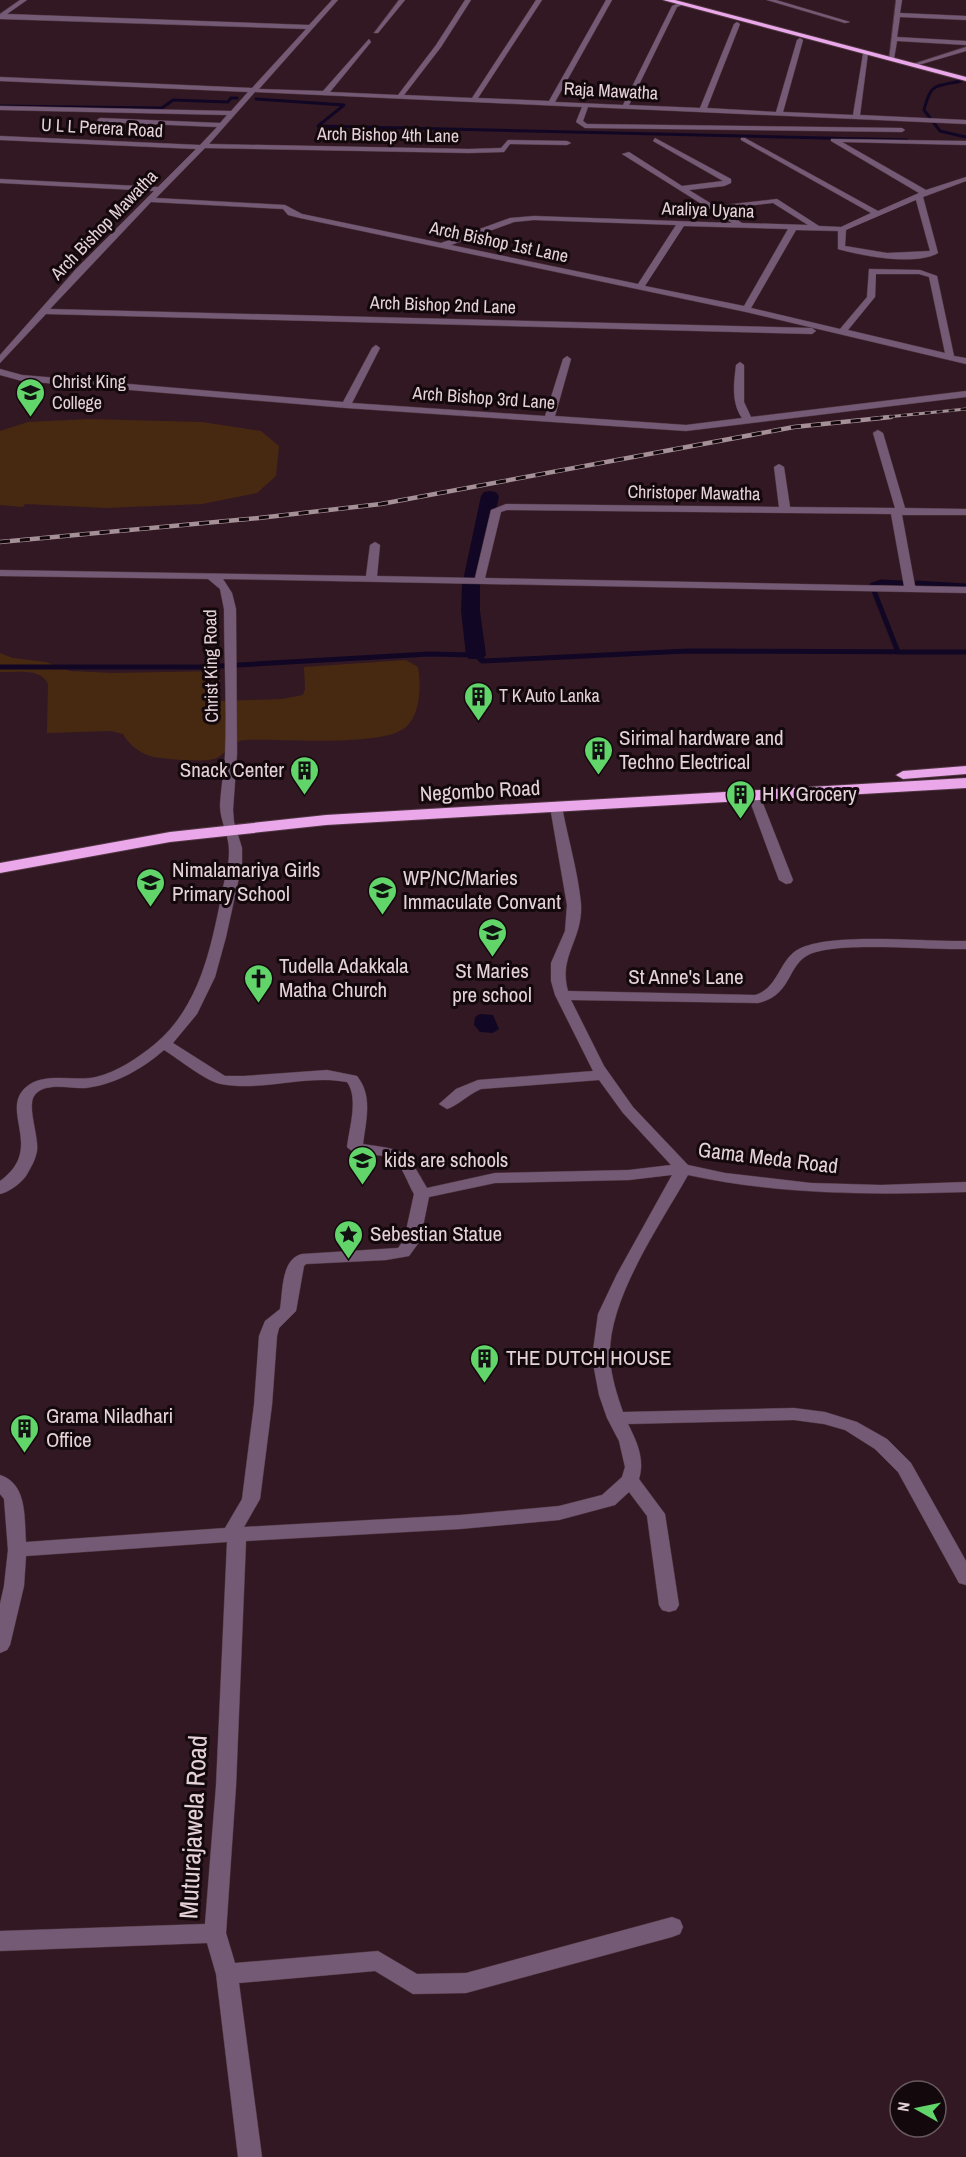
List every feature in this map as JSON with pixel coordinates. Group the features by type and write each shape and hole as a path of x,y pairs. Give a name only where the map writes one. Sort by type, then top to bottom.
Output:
{"highway":[{"path":"653,0 966,79"},
{"path":"667,0 737,24 834,46"},
{"name":"Negombo Road","path":"0,868 229,824 343,809 826,781 966,770"},
{"name":"Negombo Road","path":"0,856 130,832 229,824 966,783"}],"street":[{"path":"0,17 24,0"},
{"name":"Arch Bishop Mawatha","path":"0,360 42,311 202,147 335,0"},
{"path":"376,32 402,0"},
{"path":"400,96 439,46 468,0"},
{"path":"474,100 540,0"},
{"path":"551,103 609,0"},
{"path":"770,0 820,10 847,22"},
{"path":"891,59 899,0"},
{"path":"625,107 678,5"},
{"path":"898,15 966,18"},
{"path":"0,17 310,27"},
{"path":"703,110 737,24"},
{"path":"894,39 966,43"},
{"path":"779,114 800,40"},
{"path":"325,93 369,41"},
{"path":"913,65 966,49"},
{"path":"856,117 866,54"},
{"name":"Raja Mawatha","path":"0,79 966,122"},
{"path":"586,105 579,122 585,126 902,130"},
{"path":"0,108 233,113"},
{"path":"885,119 920,142"},
{"path":"94,120 222,125"},
{"name":"U L L Perera Road","path":"0,138 202,147"},
{"path":"655,140 728,181 724,184 681,188"},
{"path":"742,140 878,214"},
{"path":"842,229 841,247 854,252 920,256 934,253 922,195 833,141 966,143"},
{"name":"Arch Bishop 4th Lane","path":"202,147 487,151 504,150 508,142 567,143"},
{"path":"626,154 742,226"},
{"name":"Araliya Uyana","path":"443,245 523,219 842,229 966,178"},
{"path":"0,182 159,189"},
{"name":"Arch Bishop 1st Lane","path":"149,200 285,207 291,213 300,216 641,286 842,332"},
{"path":"713,208 774,201 818,228"},
{"path":"641,286 681,224"},
{"path":"746,309 793,228"},
{"path":"950,357 933,276 920,272 872,271 871,297 842,332 966,361"},
{"name":"Arch Bishop 2nd Lane","path":"42,311 842,332"},
{"path":"346,405 376,348"},
{"path":"549,420 567,360"},
{"path":"740,365 740,403 743,415 749,420"},
{"name":"Arch Bishop 3rd Lane","path":"0,372 22,378 346,405 686,428 966,394"},
{"path":"878,433 899,512 910,589"},
{"path":"779,467 785,511"},
{"name":"Christoper Mawatha","path":"479,582 496,510 506,507 966,512"},
{"path":"372,579 375,545"},
{"path":"0,573 966,590"},
{"name":"Christ King Road","path":"0,1189 21,1172 28,1159 30,1131 23,1105 24,1097 30,1090 49,1084 86,1083 112,1078 164,1044 197,1002 206,985 237,852 229,824 230,609 227,590 222,581 210,576"},
{"path":"754,796 786,880"},
{"name":"Gama Meda Road","path":"556,807 574,905 572,931 558,963 558,981 562,995 603,1075 628,1110 683,1168 725,1178 811,1188 881,1190 966,1187"},
{"name":"St Anne's Lane","path":"562,995 741,1000 765,997 778,988 795,958 808,950 880,945 966,945"},
{"path":"164,1044 222,1080 244,1081 327,1074 352,1079 358,1087 360,1102 355,1147 396,1154 403,1160 422,1194 412,1241 403,1252 386,1255 302,1259 296,1264 288,1311 270,1325 251,1499 233,1535"},
{"path":"447,1104 461,1092 478,1086 603,1075"},
{"path":"422,1194 495,1178 629,1175 683,1168"},
{"path":"17,1550 559,1513 608,1500 630,1480 634,1467 628,1441 616,1418 608,1395 601,1358 606,1314 625,1274 683,1168"},
{"path":"616,1418 794,1414 825,1418 851,1426 881,1444 905,1468 966,1578"},
{"path":"630,1480 656,1514 669,1605"},
{"path":"0,1482 13,1497 17,1550 14,1586 0,1645"},
{"name":"Muturajawela Road","path":"233,1535 226,1786 215,1933 227,1974 246,2155"},
{"path":"227,1974 378,1961 413,1984 466,1983 672,1927"},
{"path":"0,1941 215,1933"}],"shaded area":[{"path":"89,419 202,422 261,431 279,446 276,476 257,493 202,504 106,508 0,505 0,431 28,422"},
{"path":"0,653 13,658 46,662 70,671 114,673 218,671 220,701 282,699 303,695 304,667 406,660 418,667 419,698 415,715 411,721 394,734 376,738 329,741 244,740 217,758 168,759 145,754 132,745 123,734 111,731 47,733 48,684 40,675 34,673 0,672"},
{"path":"480,1014 493,1015 499,1029 493,1033 480,1032 474,1025 475,1017"}],"waterway":[{"path":"961,81 935,87 929,94 924,110 940,131 966,137"},
{"path":"0,106 162,108 173,100 228,102 231,98 237,98"},
{"path":"256,99 344,105 318,126 907,140"},
{"path":"476,655 470,594 490,496"},
{"path":"872,585 881,582 902,583"},
{"path":"917,583 966,586"},
{"path":"874,591 898,652"},
{"path":"0,667 203,667 429,654 476,655 482,661 687,651 898,652"},
{"path":"898,652 966,652"}],"railway":[{"path":"877,418 966,409"},
{"path":"0,542 259,518 381,504 794,427 891,417"}],"place":[{"name":"Christ King College","path":"31,418"},
{"name":"T K Auto Lanka","path":"478,722"},
{"name":"Sirimal hardware and Techno Electrical","path":"598,776"},
{"name":"Snack Center","path":"305,796"},
{"name":"H K Grocery","path":"741,820"},
{"name":"Nimalamariya Girls Primary School","path":"151,908"},
{"name":"WP/NC/Maries Immaculate Convant","path":"382,916"},
{"name":"St Maries pre school","path":"492,958"},
{"name":"Tudella Adakkala Matha Church","path":"258,1004"},
{"name":"kids are schools","path":"363,1186"},
{"name":"Sebestian Statue","path":"349,1260"},
{"name":"THE DUTCH HOUSE","path":"485,1384"},
{"name":"Grama Niladhari Office","path":"25,1454"}]}
